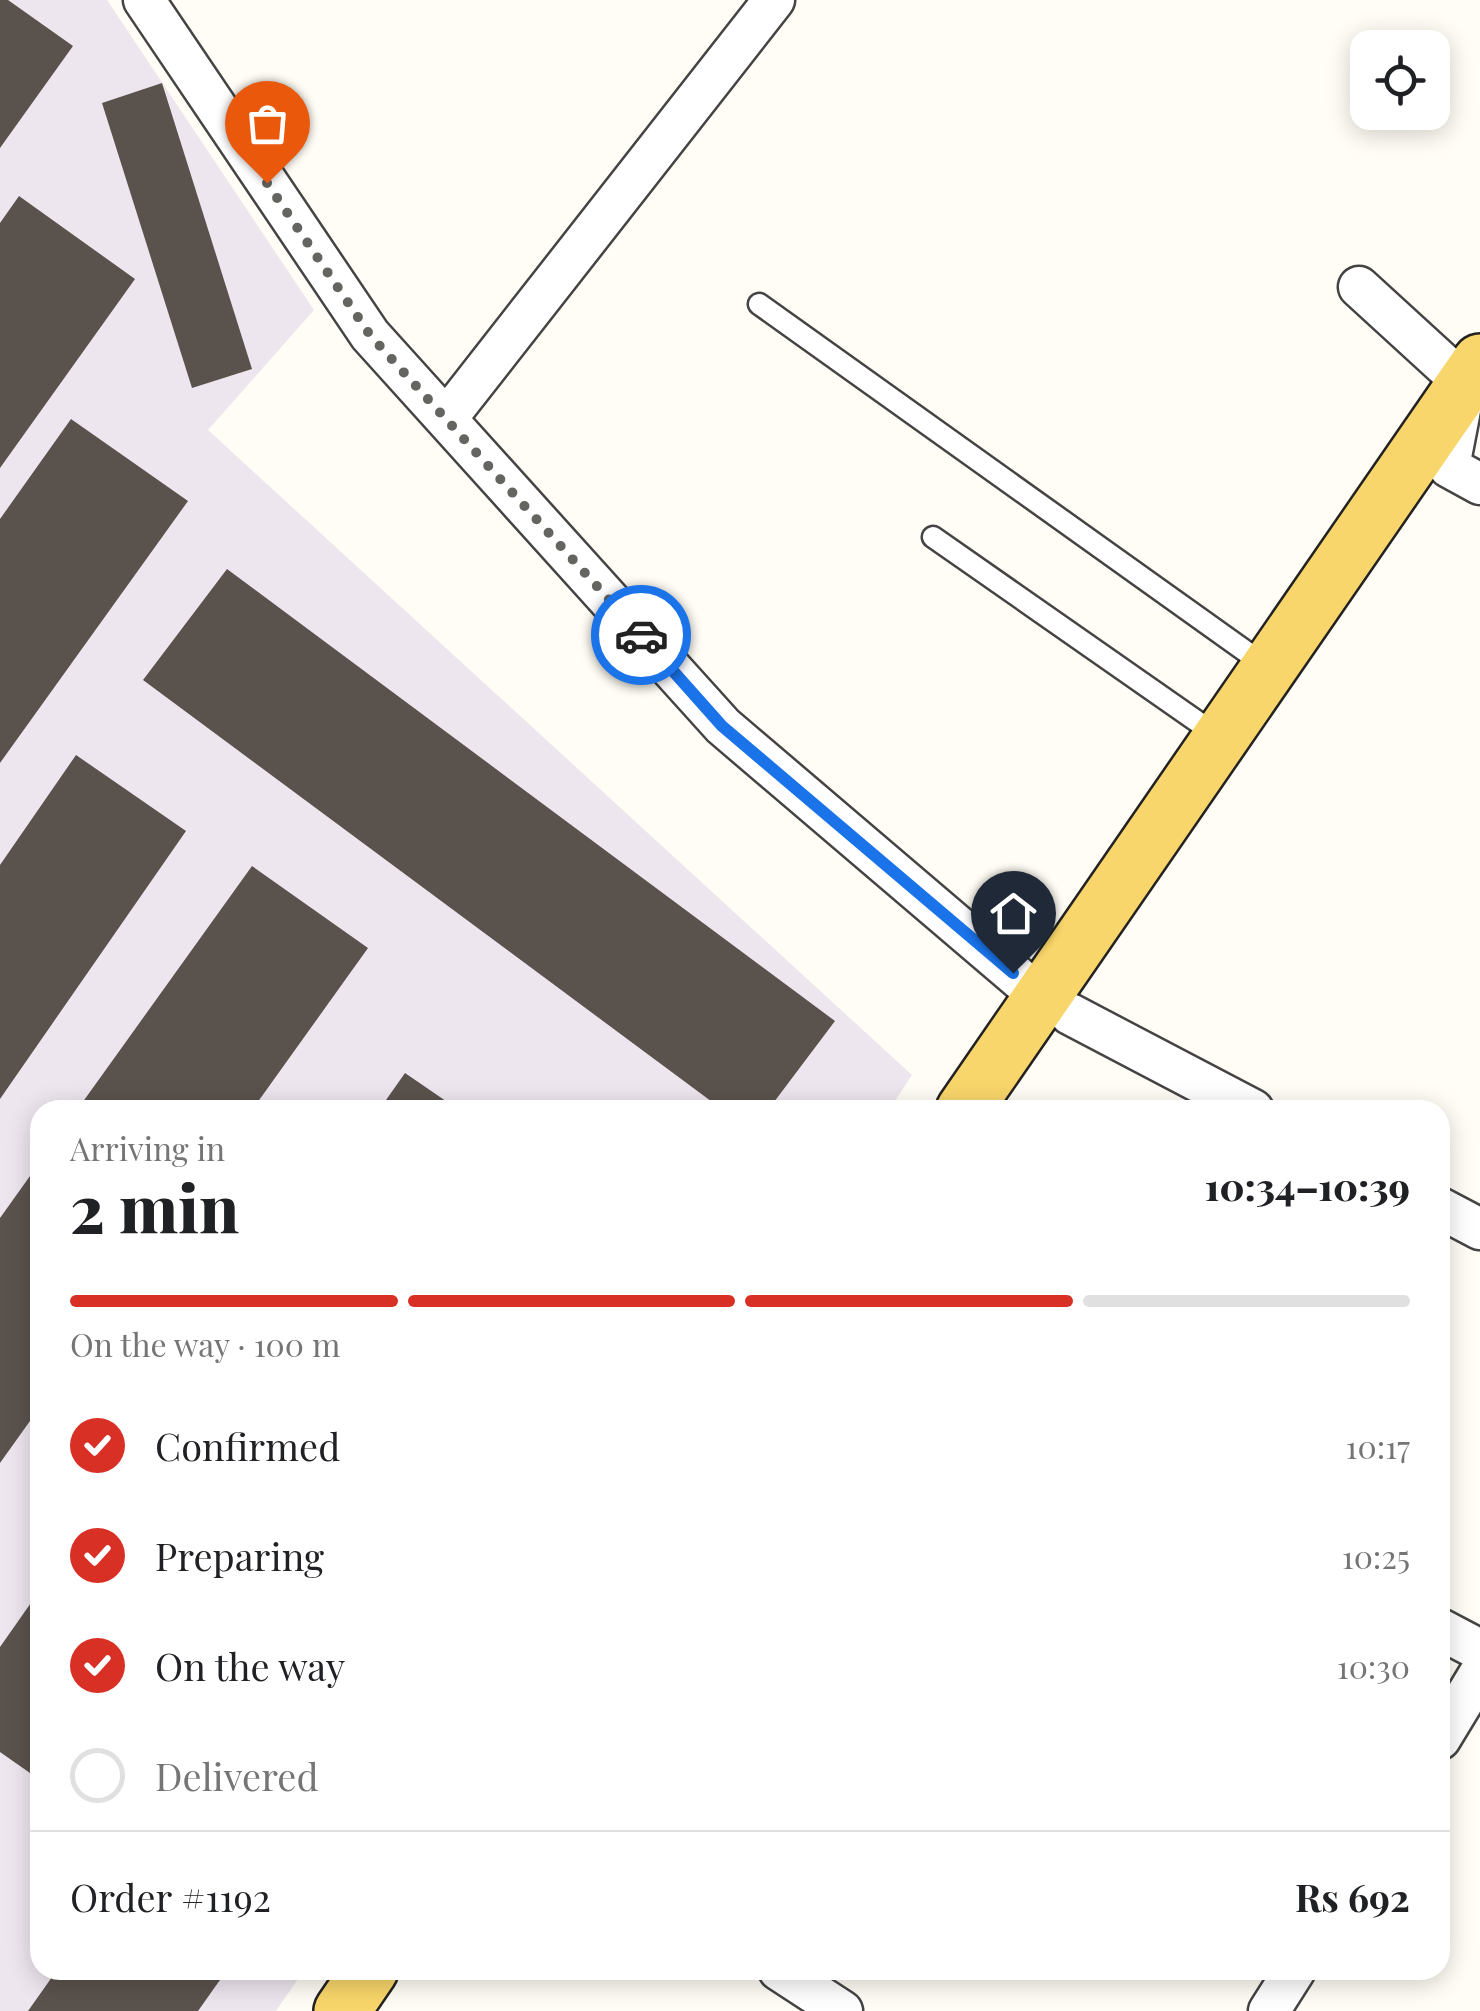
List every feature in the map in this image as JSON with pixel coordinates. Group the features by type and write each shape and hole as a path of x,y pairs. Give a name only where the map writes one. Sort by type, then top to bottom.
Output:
{"main road":[{"path":"973,1100 1056,1006 1465,475 1475,389"},
{"path":"1007,1100 1056,1006 1224,740 1271,669 1475,389"},
{"path":"342,2011 363,1980"},
{"path":"384,2011 405,1980"}],"street":[{"path":"144,0 370,335 722,726 1056,1006 1234,1100"},
{"path":"446,419 774,0"},
{"path":"1359,287 1475,389"},
{"path":"1450,1213 1480,1229"},
{"path":"1450,1634 1480,1650"},
{"path":"1450,1722 1480,1673"},
{"path":"1269,2011 1289,1980"},
{"path":"787,1988 842,2011"}],"lane":[{"path":"759,304 1271,669"},
{"path":"933,537 1224,740"}],"shaded area":[{"path":"0,0 107,0 314,310 208,430 912,1075 896,1100 30,1100 30,1980 297,1980 276,2011 0,2011"}],"building":[{"path":"0,0 8,0 73,46 0,148"},
{"path":"162,83 252,369 192,388 102,103"},
{"path":"19,196 135,279 0,468 0,223"},
{"path":"71,419 188,501 0,763 0,519"},
{"path":"227,569 835,1021 776,1100 710,1100 143,680"},
{"path":"76,755 186,831 0,1099 0,865"},
{"path":"252,866 368,948 259,1100 84,1100"},
{"path":"405,1073 444,1100 386,1100"},
{"path":"30,1176 30,1421 0,1463 0,1218"},
{"path":"30,1604 30,1773 0,1752 0,1647"},
{"path":"50,1980 220,1980 198,2011 28,2011"}],"way so far":[{"path":"267,183 370,335 641,635"}],"route":[{"path":"641,635 722,726 1013,973"}]}
